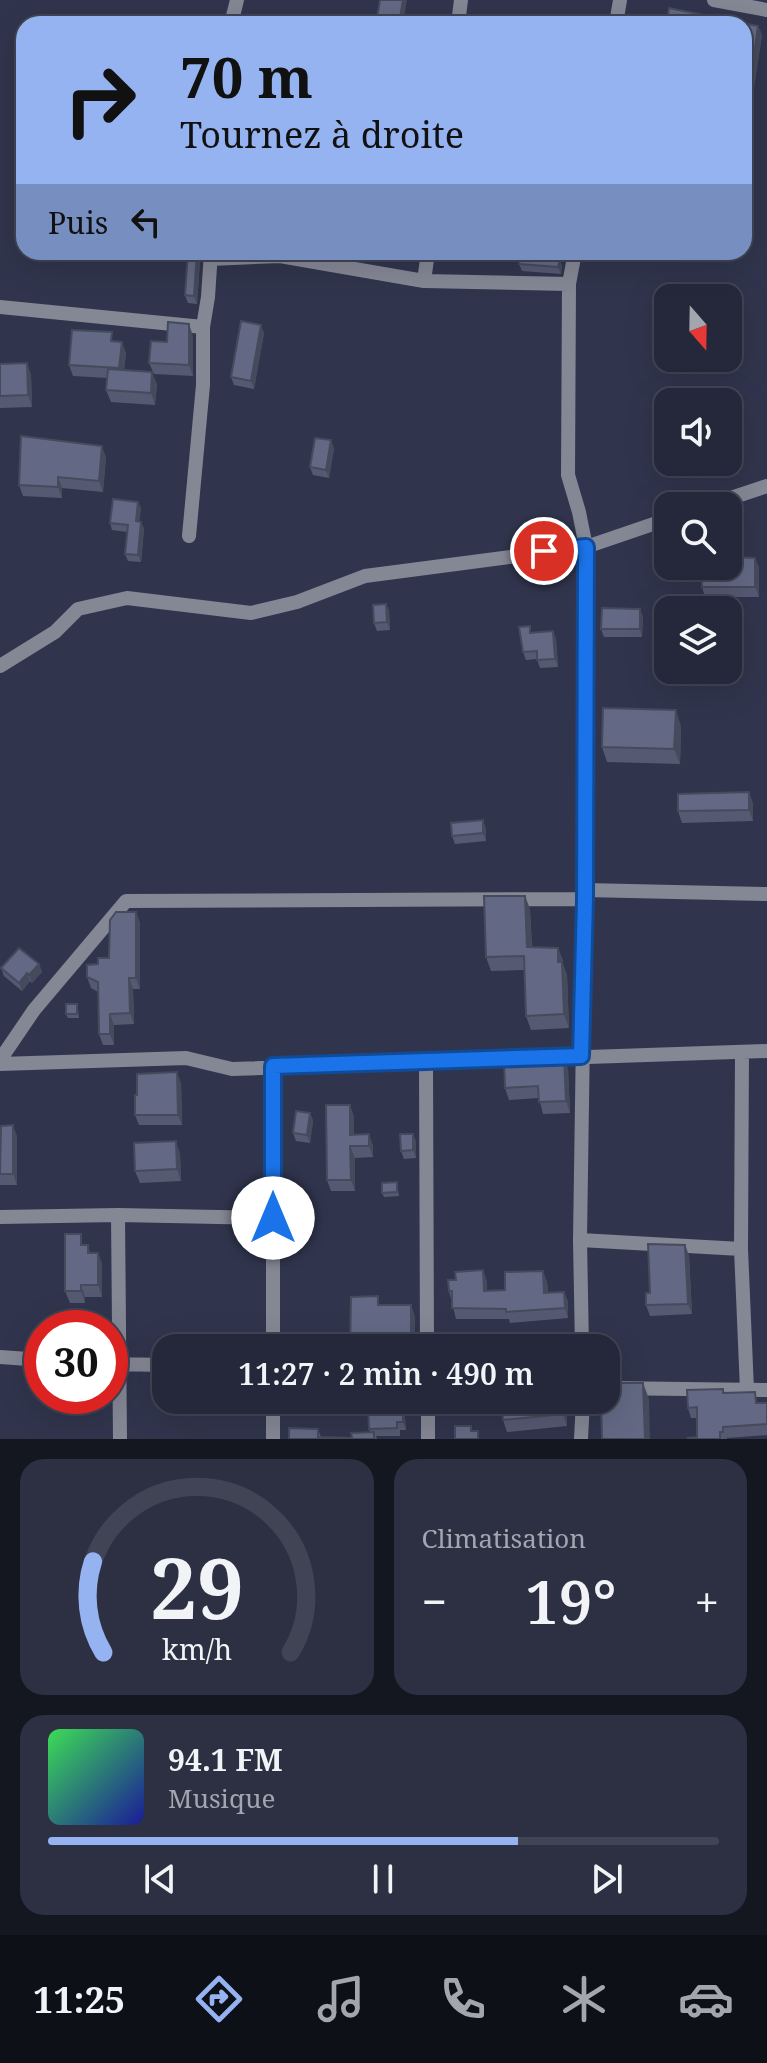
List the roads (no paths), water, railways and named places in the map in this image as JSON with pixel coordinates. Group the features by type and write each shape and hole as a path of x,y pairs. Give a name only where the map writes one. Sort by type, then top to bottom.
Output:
{"street":[{"path":"714,0 767,10"},
{"path":"189,536 203,385 203,327 210,260"},
{"path":"313,260 424,281 569,284"},
{"path":"424,281 427,260"},
{"path":"574,260 569,284 568,475 586,547 582,1334"},
{"path":"0,307 203,327"},
{"path":"742,494 767,486"},
{"path":"0,666 55,632 78,609 127,598 251,613 297,602 365,576 586,547 654,524"},
{"path":"0,1062 34,1010 126,901 767,894"},
{"path":"0,1062 186,1058 232,1069 767,1051"},
{"path":"742,1052 741,1249 747,1390"},
{"path":"426,1062 427,1334"},
{"path":"273,1066 273,1334"},
{"path":"0,1217 118,1215 273,1218"},
{"path":"115,1310 118,1215"},
{"path":"580,1240 741,1249"},
{"path":"0,1357 24,1359"},
{"path":"128,1364 152,1365"},
{"path":"620,1388 767,1390"},
{"path":"118,1414 120,1439"},
{"path":"273,1414 273,1439"},
{"path":"428,1414 428,1439"},
{"path":"581,1439 582,1414"}]}
